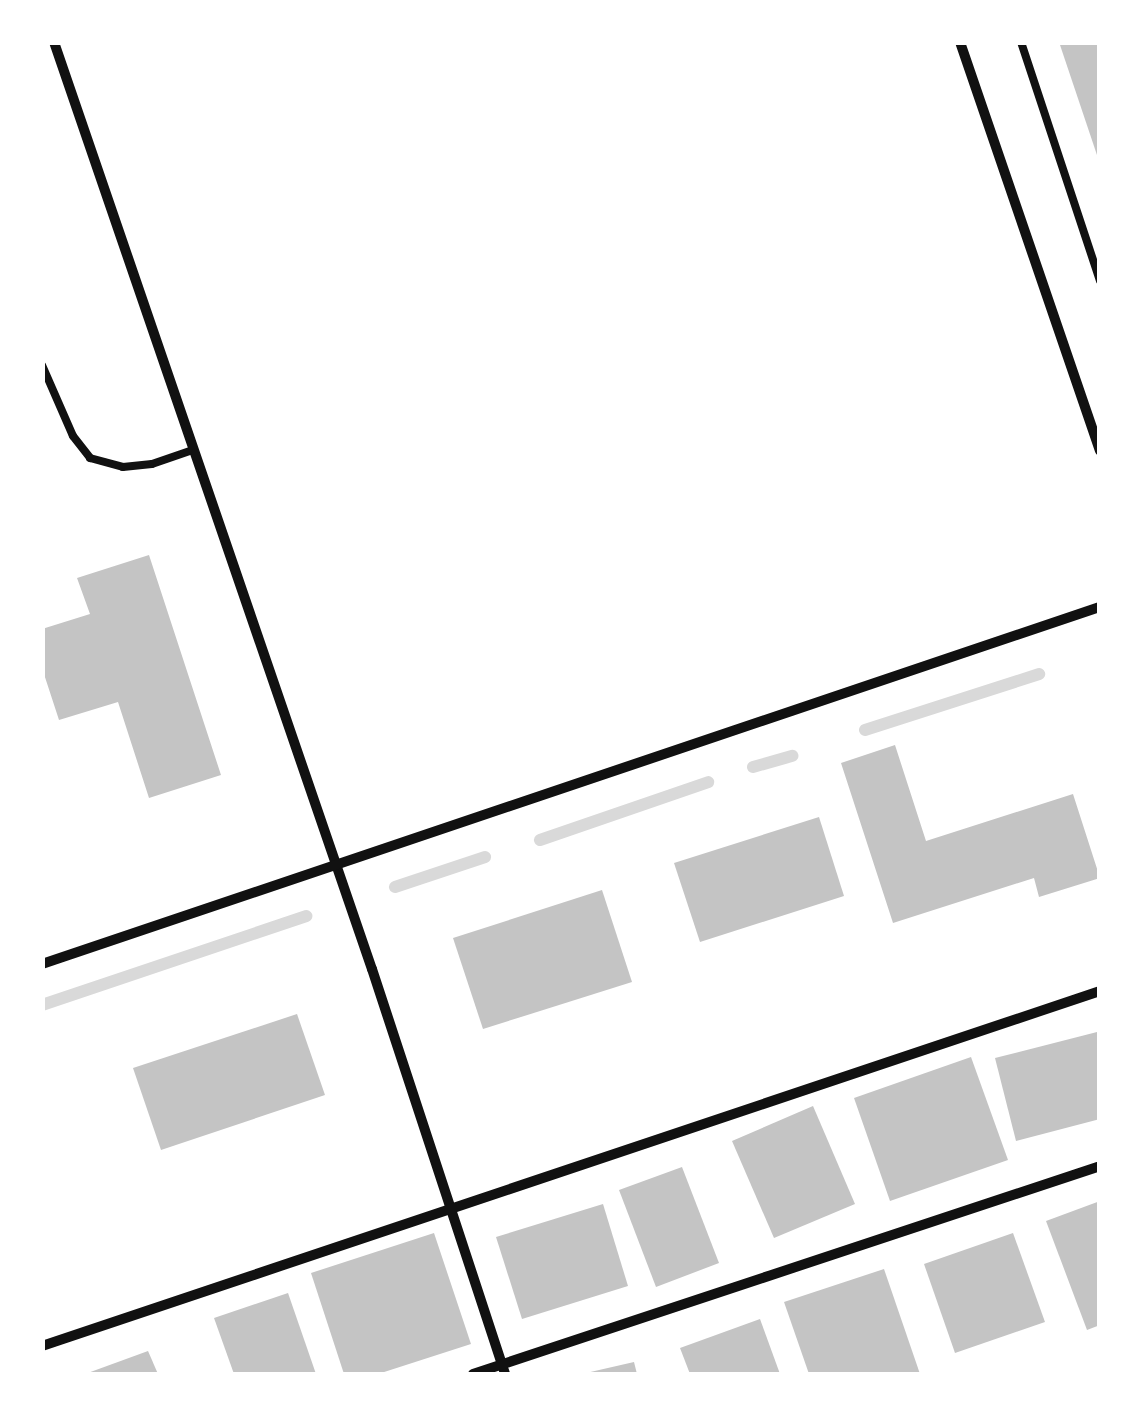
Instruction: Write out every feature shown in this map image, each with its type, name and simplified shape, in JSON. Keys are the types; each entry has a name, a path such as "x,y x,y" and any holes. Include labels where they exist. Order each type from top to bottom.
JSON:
{"street":[{"path":"54,42 504,1370"},
{"path":"960,42 1100,451"},
{"path":"42,964 1100,607"},
{"path":"42,1346 1100,991"},
{"path":"473,1374 504,1370 1100,1166"}],"lane":[{"path":"1021,42 1100,281"},
{"path":"42,365 73,436 90,458 123,467 152,464 193,450"}],"building":[{"path":"1059,42 1100,42 1100,161 1099,161"},
{"path":"149,555 221,775 149,798 118,702 59,720 42,668 42,629 90,614 77,578"},
{"path":"895,745 926,841 1073,794 1100,878 1039,897 1034,878 893,923 841,763"},
{"path":"819,817 844,896 700,942 674,863"},
{"path":"602,890 632,982 483,1029 453,938"},
{"path":"297,1014 325,1095 161,1150 133,1068"},
{"path":"1097,1032 1100,1119 1016,1141 995,1058"},
{"path":"971,1057 1008,1160 890,1201 854,1098"},
{"path":"813,1106 855,1204 774,1238 732,1141"},
{"path":"682,1167 719,1263 656,1287 619,1190"},
{"path":"1100,1201 1100,1325 1087,1330 1046,1221"},
{"path":"603,1204 628,1286 522,1319 496,1237"},
{"path":"434,1233 471,1344 378,1374 344,1374 311,1273"},
{"path":"1013,1233 1045,1322 955,1353 924,1264"},
{"path":"884,1269 920,1374 809,1374 784,1302"},
{"path":"288,1293 316,1374 234,1374 214,1318"},
{"path":"760,1319 780,1374 690,1374 680,1348"},
{"path":"148,1351 158,1374 85,1374"},
{"path":"634,1362 637,1374 586,1374 586,1373"}],"waterway":[{"path":"865,730 1039,674"},
{"path":"753,767 792,756"},
{"path":"540,840 708,782"},
{"path":"395,887 485,857"},
{"path":"42,1005 306,916"}]}
